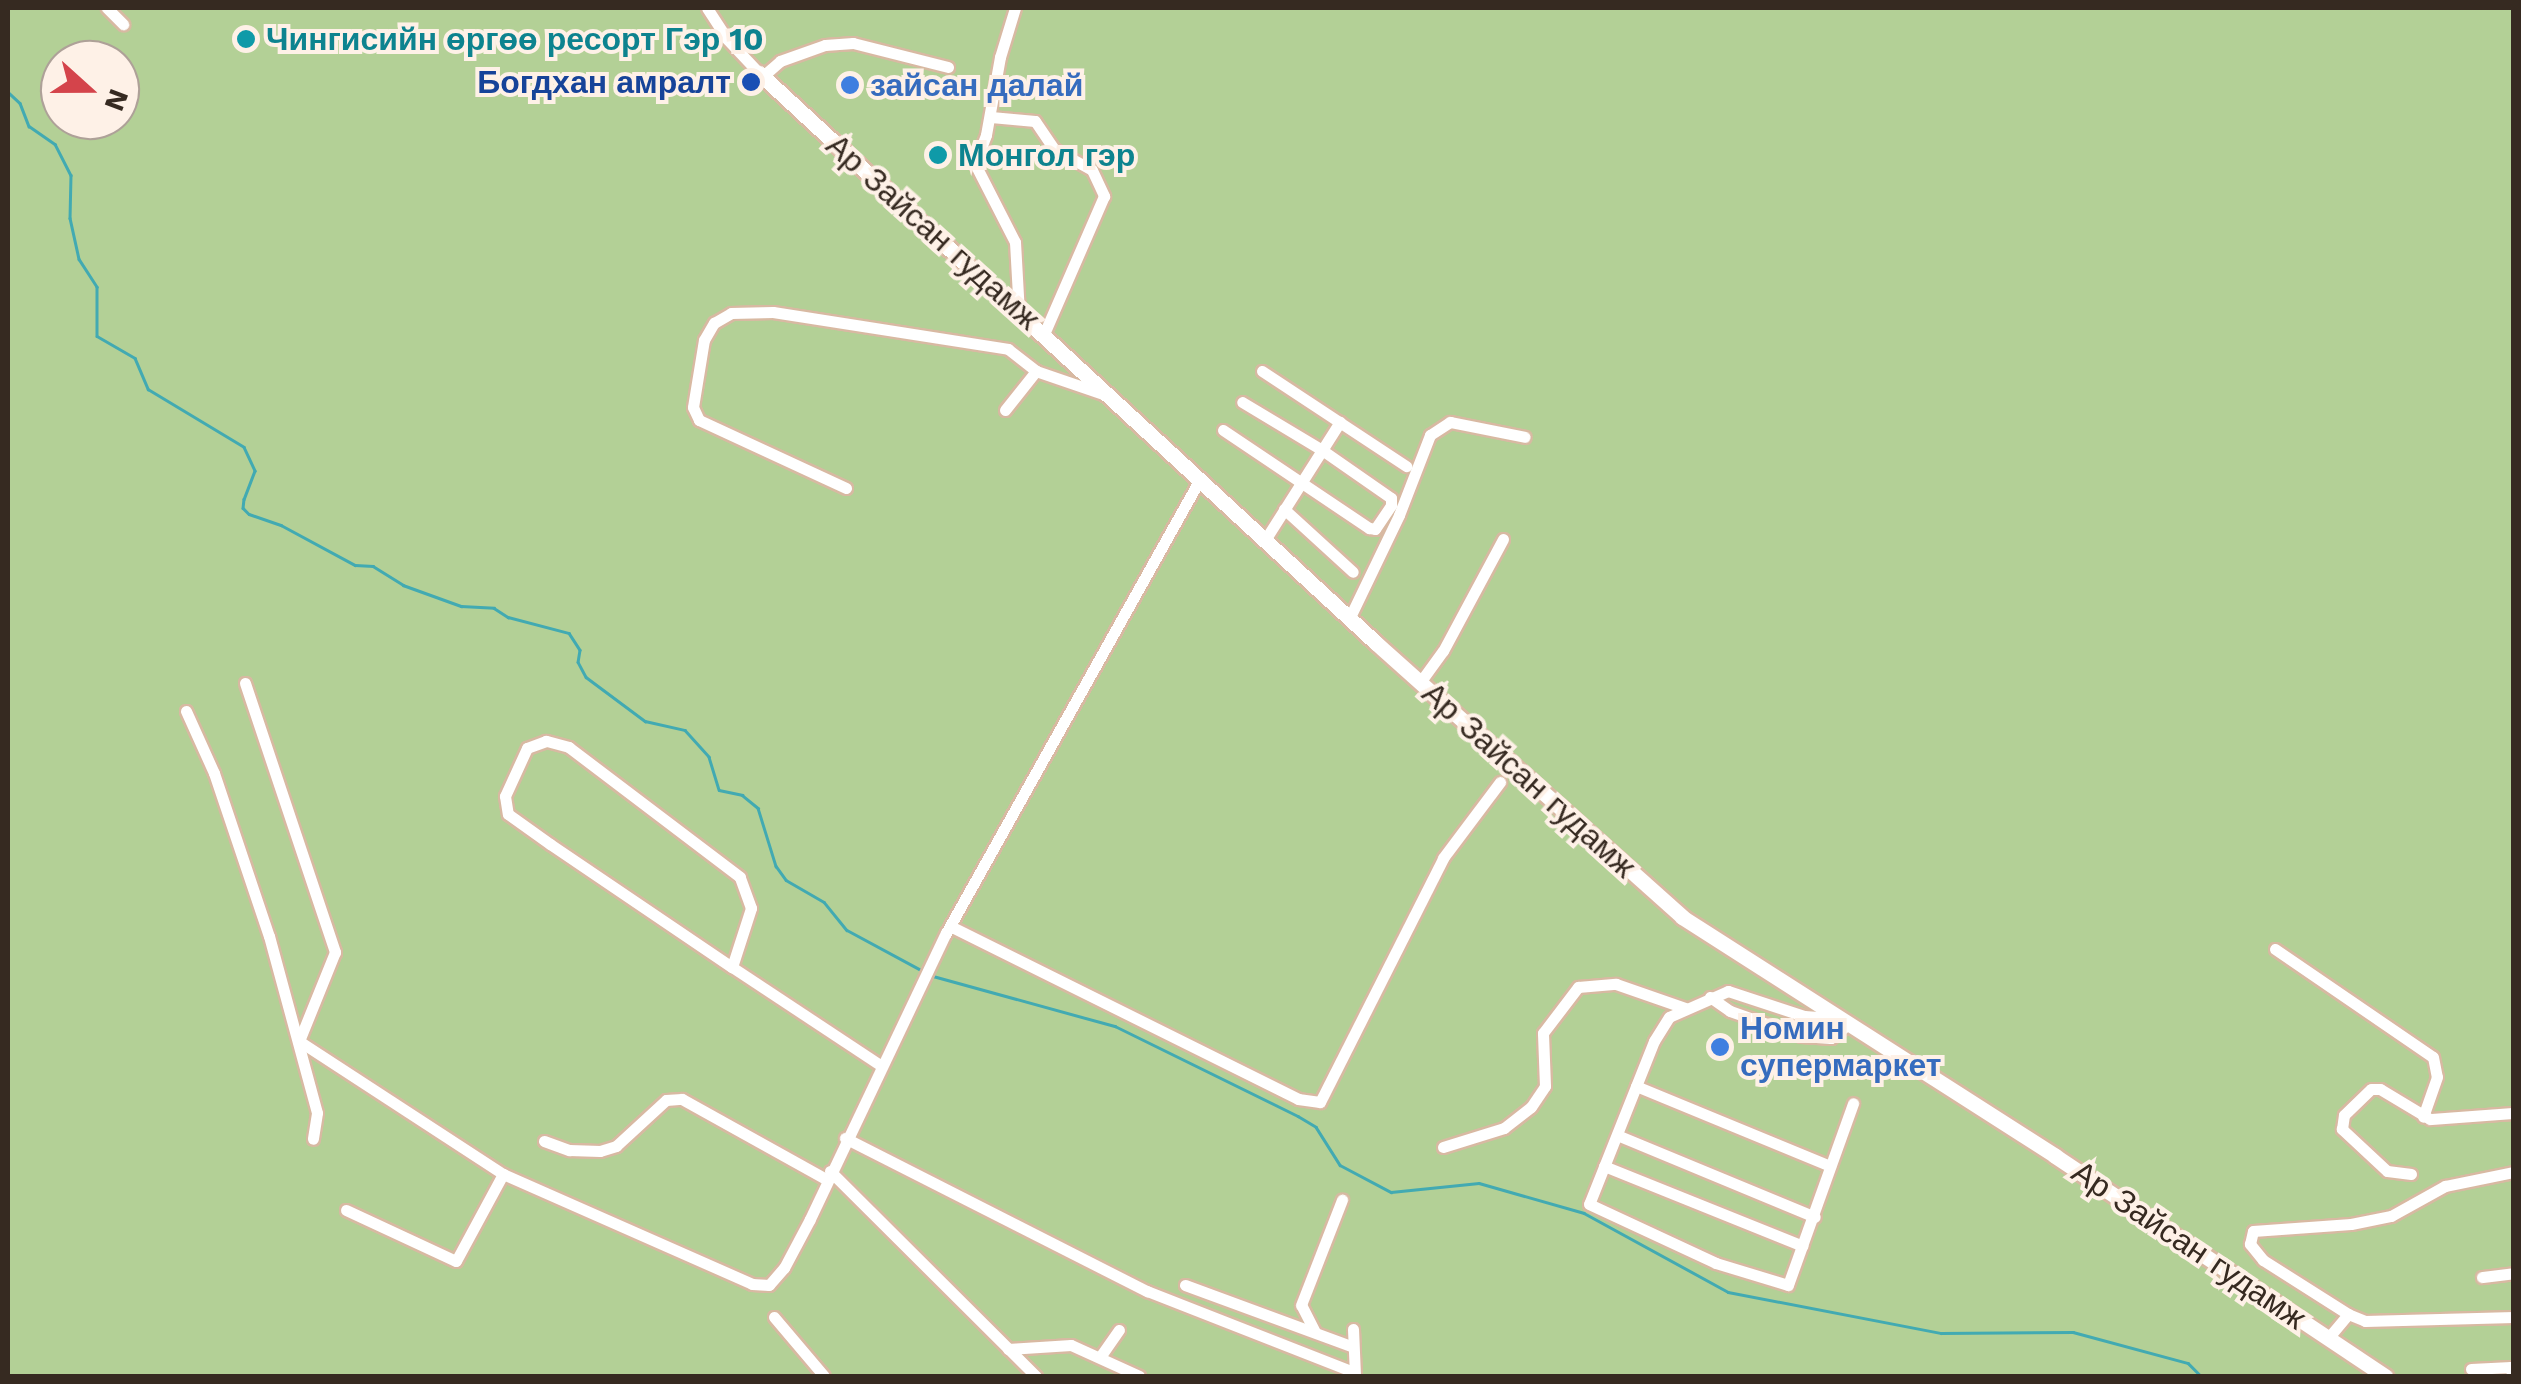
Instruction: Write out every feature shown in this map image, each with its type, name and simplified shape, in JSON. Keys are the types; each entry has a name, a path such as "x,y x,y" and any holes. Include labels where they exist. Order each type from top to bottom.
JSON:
{"street":[{"path":"107,8 124,24"},
{"path":"707,8 727,40 761,74 780,61 825,45 853,43 948,67"},
{"path":"1015,8 1000,57 991,117 974,164 1015,242 1019,312"},
{"name":"Ар Зайсан гудамж","path":"761,74 1350,618 1682,917 2385,1376"},
{"path":"991,117 1035,121 1054,149 1092,170 1104,196 1044,334"},
{"path":"846,488 699,420 693,407 704,340 714,323 730,313 773,312 1008,348 1036,371 1112,397"},
{"path":"1005,410 1036,371"},
{"path":"1262,372 1406,466"},
{"path":"1223,430 1372,530 1391,506 1391,498 1242,402"},
{"path":"1265,540 1340,422"},
{"path":"1350,618 1399,515 1430,435 1450,422 1525,437"},
{"path":"299,1041 502,1174 759,1286 776,1279 918,986 1200,479"},
{"path":"1284,509 1353,572"},
{"path":"1420,680 1443,651 1503,539"},
{"path":"246,683 334,952 299,1041"},
{"path":"186,711 241,848 299,1041 317,1114 313,1139"},
{"path":"732,967 750,908 740,877 570,747 546,741 526,748 506,792 506,813 732,967 880,1065"},
{"path":"950,926 1298,1100 1320,1102 1443,858 1500,782"},
{"path":"2275,950 2434,1057 2437,1077 2422,1117"},
{"path":"1444,1147 1504,1128 1530,1107 1545,1086 1543,1033 1578,986 1616,984 1685,1008"},
{"path":"1827,1011 1810,1017 1733,992 1685,1008 1662,1024 1589,1204 1716,1263 1782,1286 1791,1282 1853,1103"},
{"path":"1710,997 1730,1011 1801,1036 1828,1038 1848,1024"},
{"path":"1636,1086 1830,1166"},
{"path":"2411,1174 2386,1170 2343,1131 2342,1120 2374,1088 2422,1117 2439,1121 2514,1113"},
{"path":"544,1141 569,1150 600,1151 616,1146 666,1100 682,1099 828,1175 1036,1376"},
{"path":"1617,1135 1815,1217"},
{"path":"846,1138 1147,1291 1355,1374 1353,1330"},
{"path":"1604,1166 1803,1246"},
{"path":"2514,1172 2445,1186 2391,1216 2253,1231 2250,1244 2257,1256 2365,1321 2514,1317"},
{"path":"346,1210 456,1261 502,1174"},
{"path":"1315,1332 1301,1305 1342,1200"},
{"path":"2482,1276 2514,1273"},
{"path":"1185,1286 1352,1346"},
{"path":"2329,1338 2348,1314"},
{"path":"774,1317 824,1376"},
{"path":"1100,1357 1118,1330"},
{"path":"1008,1348 1071,1345 1139,1376"},
{"path":"2470,1369 2512,1370"}],"green space":[{"path":"8,8 2513,8 2513,1376 8,1376"}],"waterway":[{"path":"8,92 20,103 29,126 55,144 71,175 70,218 79,259 97,287 97,336 135,358 148,389 244,447 255,471 244,499 243,508 249,514 281,525 355,565 373,566 403,585 461,606 494,608 508,617 569,633 580,650 578,662 586,677 645,721 685,730 709,757 719,790 742,795 758,808 776,866 786,880 824,902 847,930 921,970"},
{"path":"933,976 1115,1026 1298,1116 1316,1127 1340,1165 1391,1192 1479,1183 1584,1213 1728,1292 1941,1333 2073,1332 2188,1363 2201,1376"}],"place":[{"name":"Чингисийн өргөө ресорт Гэр 10","path":"246,39"},
{"name":"Богдхан амралт","path":"751,82"},
{"name":"зайсан далай","path":"850,85"},
{"name":"Монгол гэр","path":"938,155"},
{"name":"Номин супермаркет","path":"1720,1047"}]}
